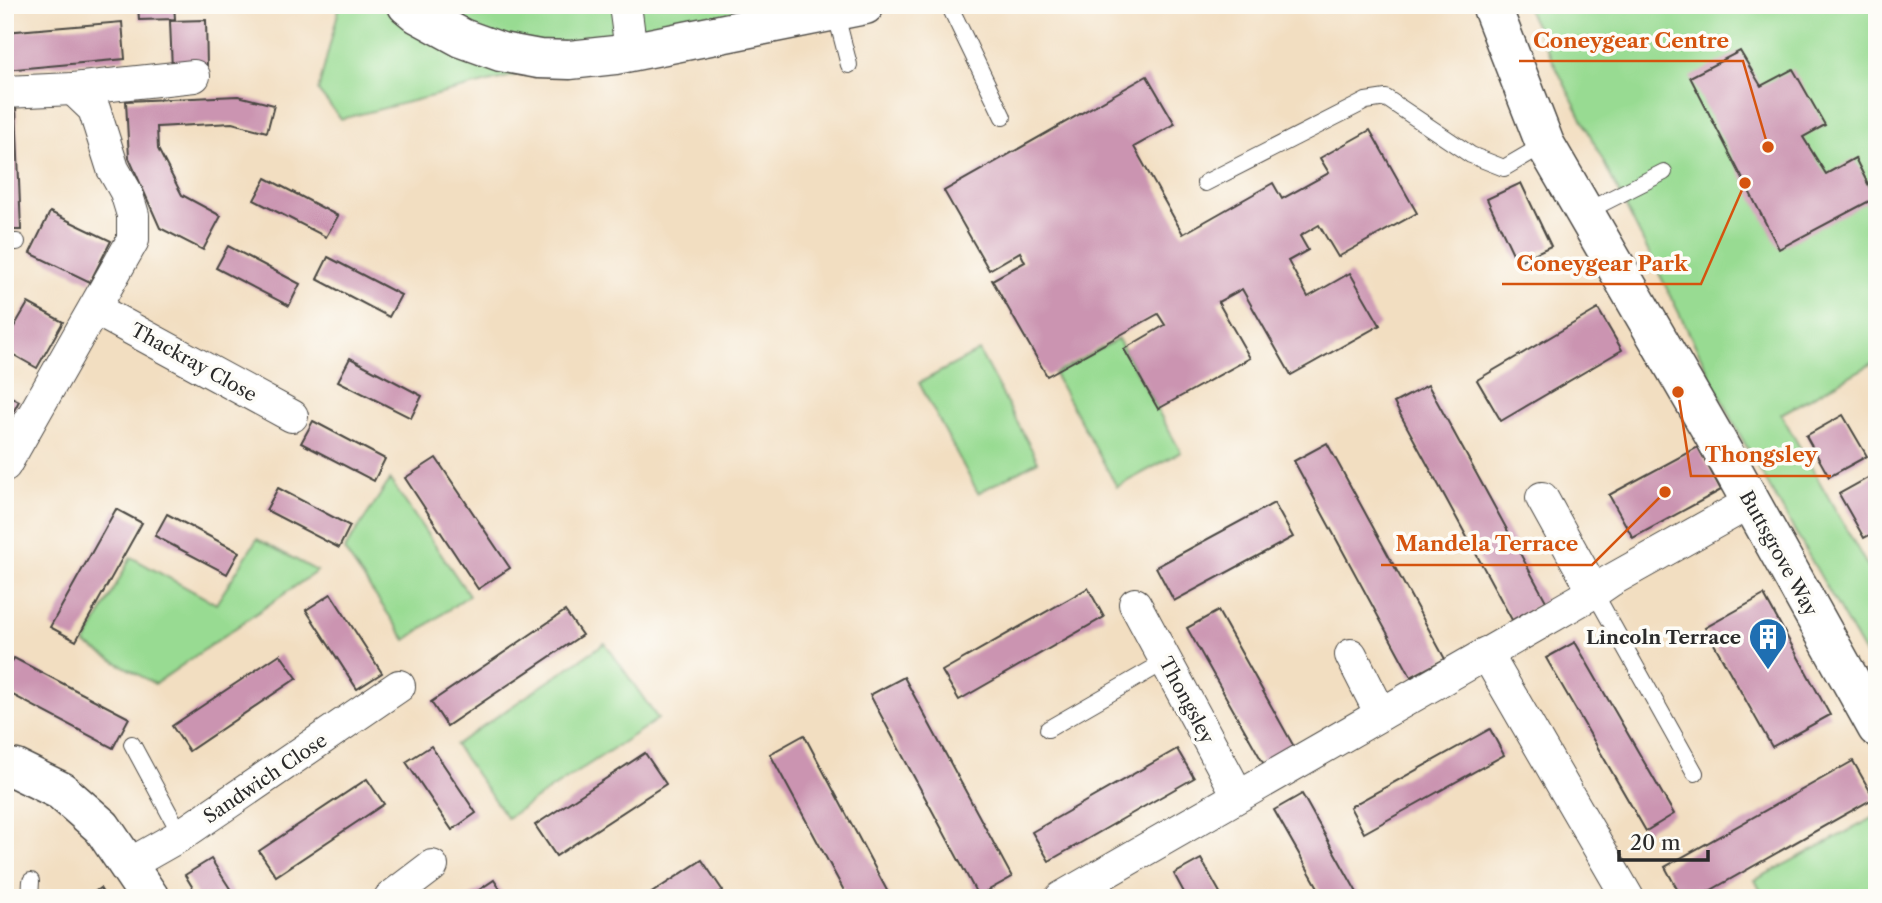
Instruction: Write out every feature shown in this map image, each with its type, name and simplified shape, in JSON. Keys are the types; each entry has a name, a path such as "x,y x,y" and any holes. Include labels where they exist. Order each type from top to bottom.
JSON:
{"street":[{"path":"407,5 462,38 501,52 539,59 570,60 615,55 850,8"},
{"path":"625,5 631,51"},
{"name":"Buttsgrove Way","path":"1490,5 1545,144 1751,502 1877,729"},
{"path":"5,92 73,89 194,76"},
{"path":"5,465 133,240 133,215 113,169 94,109 73,89"},
{"name":"Thackray Close","path":"103,296 292,416"},
{"path":"1542,498 1594,592"},
{"path":"1061,898 1107,886 1238,796 1751,502"},
{"name":"Thongsley","path":"1135,604 1238,796"},
{"path":"1486,653 1628,898"},
{"path":"1351,655 1381,713"},
{"name":"Sandwich Close","path":"128,865 181,835 399,686"},
{"path":"5,767 16,769 61,791 102,827 150,898"},
{"path":"390,898 432,866"}],"lane":[{"path":"948,5 1003,117"},
{"path":"849,65 850,8"},
{"path":"1205,183 1366,101 1386,98 1471,155 1504,168 1545,144"},
{"path":"1585,212 1664,172"},
{"path":"1594,592 1695,773"},
{"path":"1048,729 1166,661"},
{"path":"132,744 181,835"}],"green space":[{"path":"340,5 789,5 643,38 508,77 341,119 318,91"},
{"path":"1525,5 1877,5 1877,361 1781,414 1877,583 1877,675 1741,437"},
{"path":"1118,339 1181,452 1117,487 1054,374"},
{"path":"979,351 1038,461 978,493 919,383"},
{"path":"390,480 469,595 406,640 344,550"},
{"path":"257,539 317,571 155,684 85,644 131,557 216,604"},
{"path":"605,643 658,719 507,818 455,745"},
{"path":"1877,816 1877,898 1764,898 1755,880"}],"building":[{"path":"138,5 174,5 175,19 139,20"},
{"path":"206,20 207,67 172,69 170,21"},
{"path":"122,22 125,59 5,70 5,32"},
{"path":"1740,51 1761,86 1793,69 1825,125 1803,137 1826,174 1855,158 1875,198 1779,249 1690,77"},
{"path":"1147,76 1175,124 1134,147 1183,234 1273,183 1282,199 1329,173 1320,158 1370,130 1417,213 1338,257 1319,225 1300,236 1308,250 1288,261 1308,297 1350,273 1380,325 1291,375 1242,289 1218,302 1250,358 1158,409 1124,349 1165,325 1158,314 1047,376 992,280 1025,262 1020,252 989,270 944,191"},
{"path":"238,96 274,105 267,132 232,123 157,127 158,149 182,195 221,216 203,250 160,228 129,158 126,101"},
{"path":"5,107 16,107 21,230 5,230"},
{"path":"266,178 338,216 326,237 254,200"},
{"path":"1521,183 1551,246 1517,262 1487,199"},
{"path":"50,212 111,241 90,282 30,253"},
{"path":"228,246 300,284 289,306 216,268"},
{"path":"328,257 401,295 389,317 317,279"},
{"path":"28,303 63,322 37,368 5,350 5,342"},
{"path":"1598,309 1622,350 1501,421 1477,380"},
{"path":"350,358 422,396 411,418 338,381"},
{"path":"1428,385 1546,601 1512,620 1394,403"},
{"path":"5,394 19,401 5,428"},
{"path":"1843,415 1867,456 1829,477 1806,436"},
{"path":"313,421 385,459 374,481 301,443"},
{"path":"1327,443 1445,659 1411,677 1294,461"},
{"path":"1698,447 1721,490 1633,538 1609,495"},
{"path":"436,458 510,568 478,589 405,478"},
{"path":"1875,474 1877,531 1864,538 1839,494"},
{"path":"278,488 350,526 339,548 266,510"},
{"path":"1274,503 1293,537 1174,601 1156,567"},
{"path":"116,509 142,523 76,641 50,627"},
{"path":"167,514 239,552 227,574 155,536"},
{"path":"1088,588 1104,617 959,700 942,671"},
{"path":"331,594 382,673 357,689 306,610"},
{"name":"Lincoln Terrace","path":"1764,595 1830,715 1772,747 1705,628"},
{"path":"565,611 582,635 447,726 431,702"},
{"path":"1218,611 1297,752 1266,768 1187,628"},
{"path":"1575,642 1674,814 1646,831 1546,658"},
{"path":"280,654 297,678 189,751 172,726"},
{"path":"14,658 129,718 113,748 5,691 5,674"},
{"path":"904,677 1012,877 978,896 870,695"},
{"path":"1490,729 1504,755 1364,833 1350,807"},
{"path":"804,735 891,898 848,898 770,754"},
{"path":"431,746 476,813 452,830 406,762"},
{"path":"1177,749 1194,778 1049,861 1032,832"},
{"path":"645,753 666,784 556,856 535,825"},
{"path":"1853,761 1874,798 1697,898 1682,898 1665,867"},
{"path":"367,779 384,804 276,876 259,851"},
{"path":"1302,794 1360,898 1324,898 1274,810"},
{"path":"211,859 236,898 199,898 185,875"},
{"path":"1201,859 1223,898 1187,898 1174,874"},
{"path":"702,860 723,891 713,898 644,898"},
{"path":"494,880 506,898 467,898"},
{"path":"100,888 106,898 86,898"}],"place":[{"name":"Coneygear Centre","path":"1768,147"},
{"name":"Coneygear Park","path":"1745,183"},
{"name":"Thongsley","path":"1678,392"},
{"name":"Mandela Terrace","path":"1665,492"},
{"name":"Lincoln Terrace","path":"1768,671"}]}
